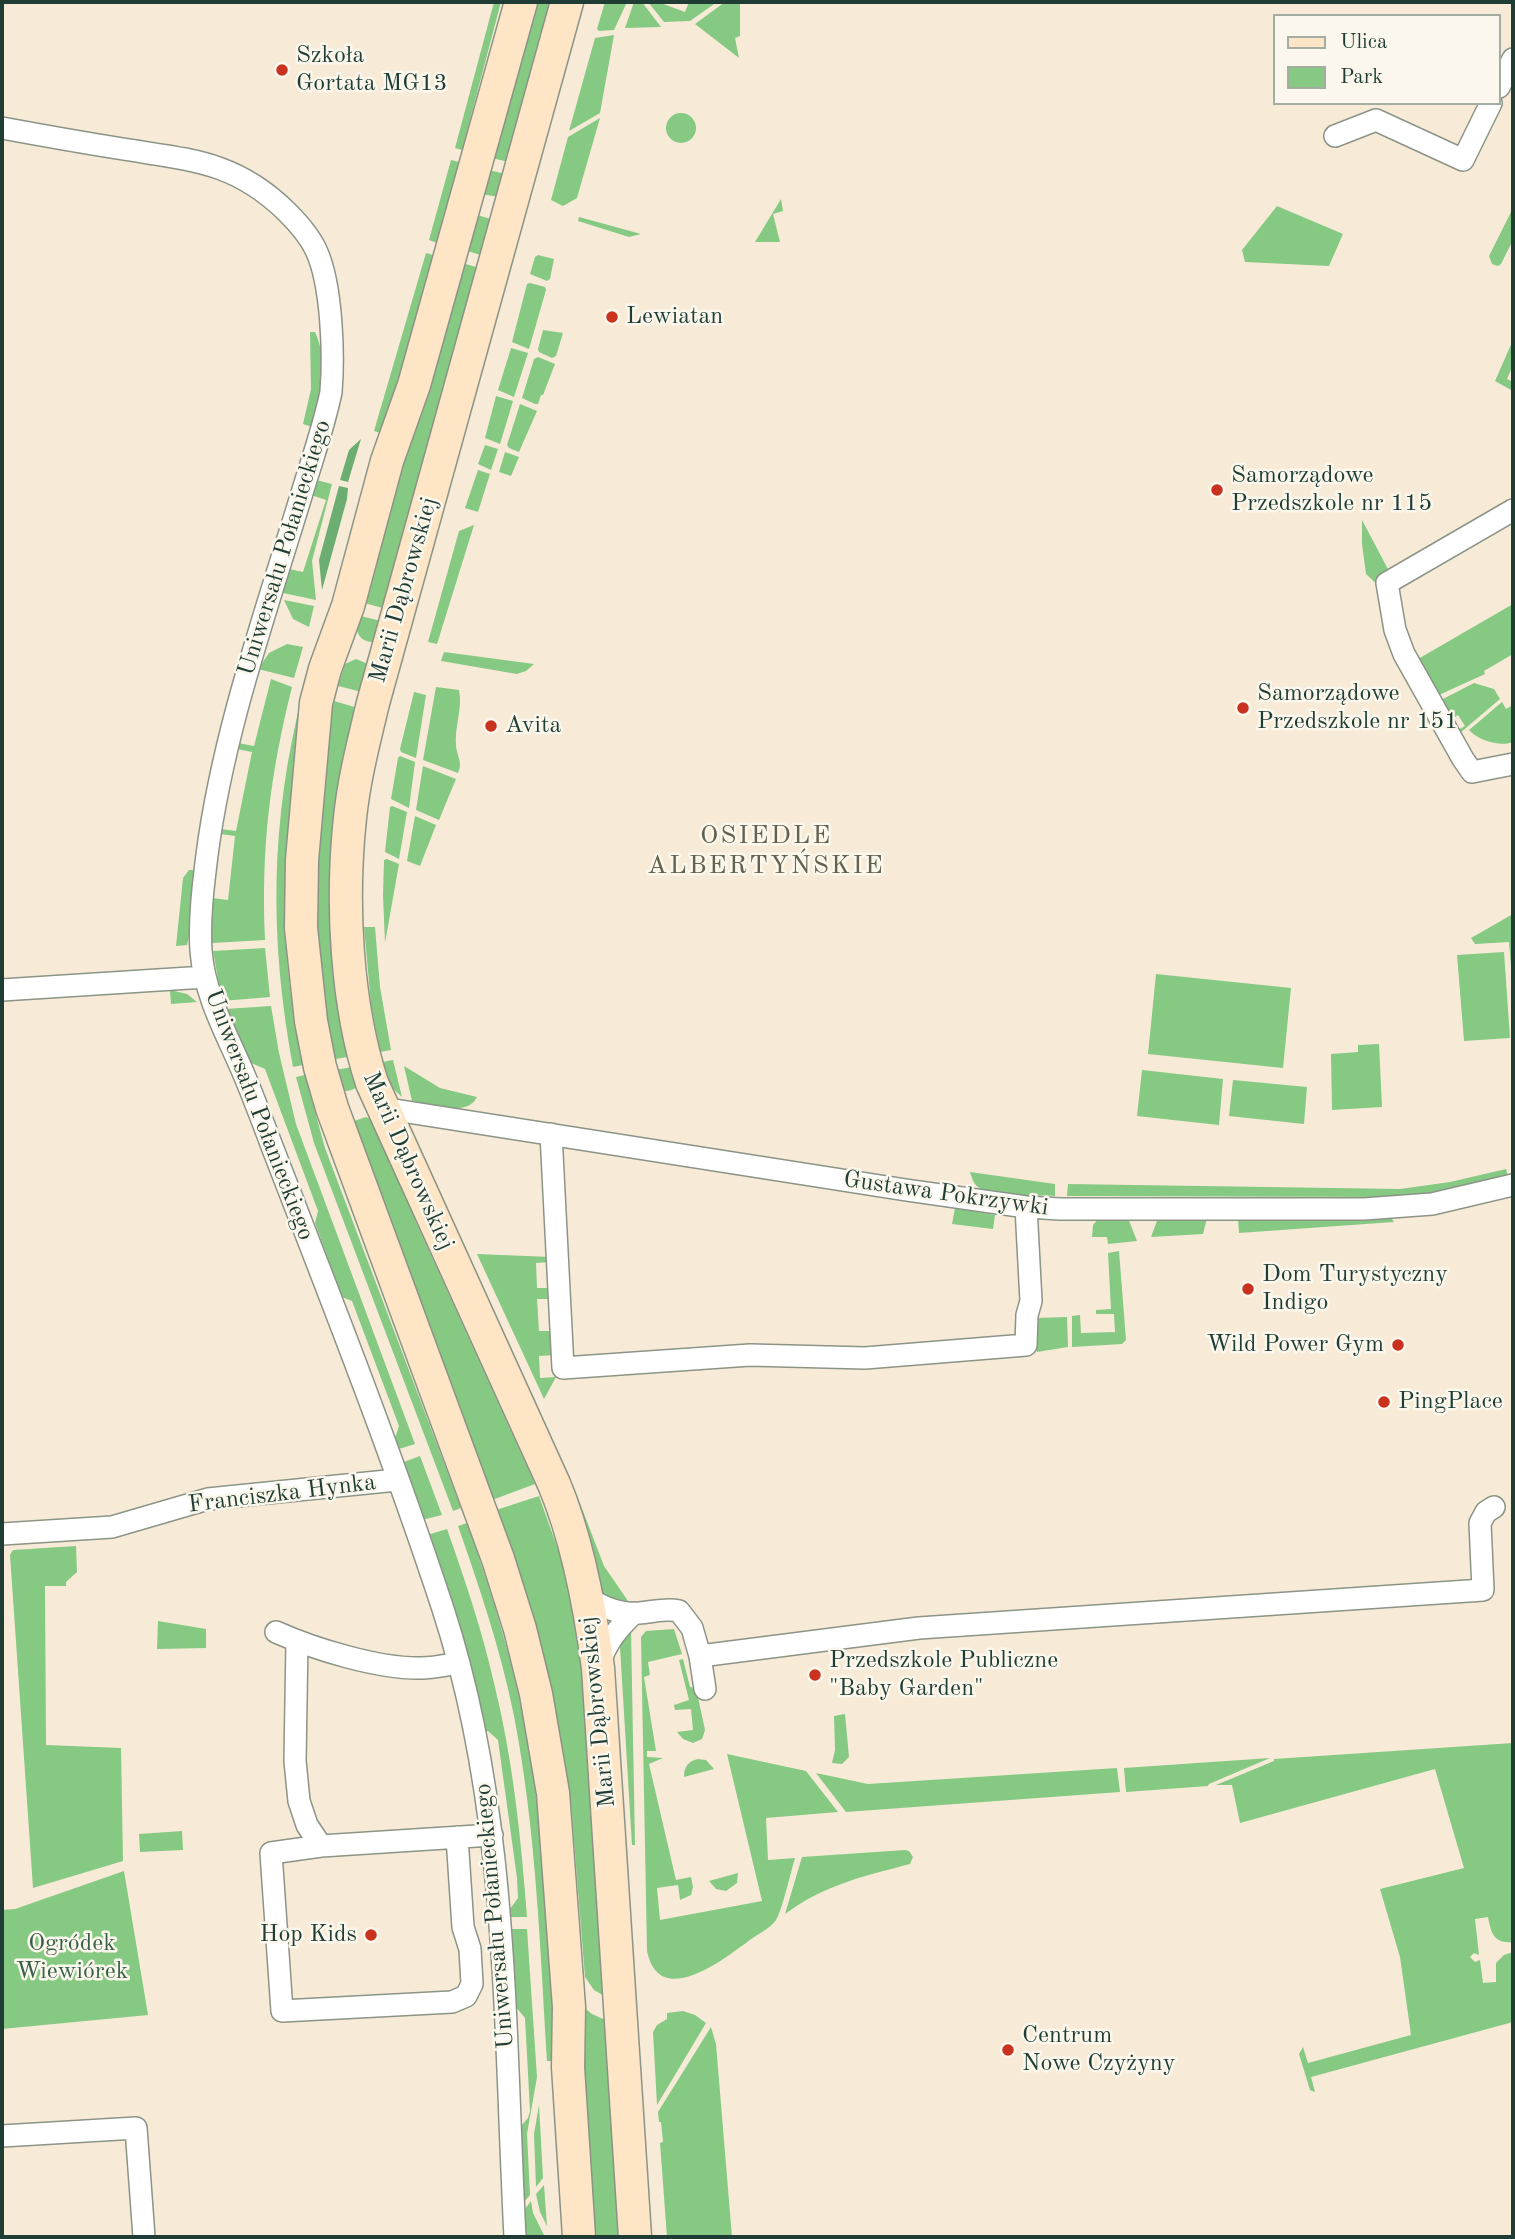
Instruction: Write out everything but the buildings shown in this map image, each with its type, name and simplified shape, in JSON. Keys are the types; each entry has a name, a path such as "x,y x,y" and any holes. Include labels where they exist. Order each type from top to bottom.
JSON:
{"street":[{"name":"Marii Dąbrowskiej","path":"521,2 414,385 387,461 348,606 316,703 303,848 301,903 303,955 311,1021 332,1108 481,1510 520,1629 541,1718 553,1793 564,1938 569,2007 568,2067 579,2237"},
{"name":"Marii Dąbrowskiej","path":"567,2 373,703 354,789 347,880 351,977 364,1059 382,1108 554,1484 564,1509 585,1596 598,1668 635,2237"},
{"path":"1501,83 1513,60"},
{"path":"1335,136 1377,120 1463,160 1490,105"},
{"name":"Uniwersału Połanieckiego","path":"2,128 176,157 229,171 266,194 292,218 310,240 324,272 332,352 331,392 254,650 217,793 203,884 201,948 213,1005 250,1090 397,1480 459,1663 482,1767 492,1835 516,2237"},
{"path":"465,202 509,213"},
{"path":"1513,510 1387,583 1395,630 1404,654 1472,772 1513,764"},
{"path":"334,644 386,657"},
{"path":"2,990 205,977"},
{"path":"332,1108 354,1105 382,1108"},
{"name":"Gustawa Pokrzywki","path":"382,1108 906,1190 1026,1206 1080,1209 1364,1209 1432,1203 1513,1185"},
{"path":"551,1134 563,1368 750,1356 866,1358 1026,1345 1027,1315 1031,1301 1026,1206"},
{"name":"Franciszka Hynka","path":"2,1534 112,1527 208,1499 397,1480"},
{"path":"700,1656 919,1628 1483,1590 1480,1523 1486,1512 1494,1507"},
{"path":"585,1596 607,1608 634,1614 667,1609 679,1611 692,1628 705,1689"},
{"path":"598,1668 607,1643 617,1629 634,1614"},
{"path":"276,1632 297,1641 385,1665 421,1668 459,1663"},
{"path":"297,1641 295,1761 299,1801 307,1825 321,1846"},
{"path":"457,1837 463,1927 470,1949 472,1987 466,1996 458,2001 282,2011 271,1853 321,1846 457,1837 492,1835"},
{"path":"564,1938 586,1997 600,2008 620,2011"},
{"path":"2,2136 136,2128 144,2237"}],"green space":[{"path":"494,2 501,2 462,150 455,148"},
{"path":"527,2 561,2 517,164 484,156"},
{"path":"605,2 627,2 614,30 599,31 597,29"},
{"path":"634,2 642,2 661,27 625,28"},
{"path":"648,2 658,2 685,12 689,2 717,2 690,21 664,22"},
{"path":"725,2 740,2 740,36 735,38 739,58 695,24"},
{"path":"614,35 600,113 569,131 595,38"},
{"path":"681,113 687,114 695,122 695,134 687,142 681,143 675,142 667,134 666,128 667,122 675,114"},
{"path":"600,118 577,198 563,206 551,200 568,137"},
{"path":"451,160 459,162 437,243 429,240"},
{"path":"481,168 513,176 499,197 481,194"},
{"path":"781,199 783,211 773,214 780,242 755,242"},
{"path":"1277,206 1343,234 1329,266 1245,262 1242,250"},
{"path":"1513,208 1513,240 1498,266 1492,264 1489,256"},
{"path":"477,215 491,219 490,258 458,248"},
{"path":"579,217 641,234 629,237 578,221"},
{"path":"426,253 433,255 384,434 374,431"},
{"path":"538,255 554,259 550,279 547,281 530,274"},
{"path":"455,261 487,270 393,611 361,602"},
{"path":"527,284 545,287 546,290 529,349 512,342"},
{"path":"543,330 563,333 556,356 552,358 538,349"},
{"path":"310,332 315,332 322,355 320,392 312,427 303,424 311,389"},
{"path":"1513,340 1513,365 1507,379 1513,382 1513,391 1495,381"},
{"path":"511,348 528,353 514,397 498,390"},
{"path":"538,357 555,364 543,395 538,404 535,404 522,398 534,359"},
{"path":"496,396 513,401 500,444 485,438"},
{"path":"520,404 537,411 519,452 507,445"},
{"path":"361,439 348,482 340,480 349,450"},
{"path":"485,445 498,449 491,470 478,464"},
{"path":"505,452 519,457 511,476 499,472"},
{"path":"478,470 490,474 478,512 465,508"},
{"path":"316,480 332,484 312,561 316,600 283,593 289,569 303,572 326,500 311,495"},
{"path":"339,486 348,488 347,499 322,590 319,560"},
{"path":"1362,520 1389,571 1379,576 1381,588 1366,574"},
{"path":"474,525 437,644 428,642 459,531"},
{"path":"284,600 314,606 309,627 293,619"},
{"path":"1513,604 1513,654 1484,671 1485,674 1439,695 1418,659"},
{"path":"357,615 389,623 376,642 361,638 356,626"},
{"path":"287,644 303,647 294,678 258,669 269,653"},
{"path":"444,652 534,664 517,674 441,661"},
{"path":"356,659 368,664 370,694 338,686 345,664"},
{"path":"271,679 292,687 278,751 269,812 264,874 265,940 212,943 212,898 228,900 235,836 220,834 221,829 236,831 252,752 237,749 238,743 254,746"},
{"path":"1474,683 1494,689 1500,699 1460,733 1458,730 1465,726 1458,715 1452,719 1441,700"},
{"path":"436,687 459,690 456,739 460,763 458,773 423,760"},
{"path":"303,692 286,875 287,963 303,1065 293,1067 280,972 277,879 284,787"},
{"path":"414,692 426,695 416,758 401,752 400,749"},
{"path":"334,701 365,710 358,1055 325,1061 309,948 326,733"},
{"path":"1502,702 1506,709 1513,705 1513,742 1490,742 1469,730"},
{"path":"400,756 415,762 409,808 391,799"},
{"path":"423,766 456,779 439,820 416,810"},
{"path":"392,806 407,812 399,859 385,852"},
{"path":"415,816 436,825 420,866 407,861"},
{"path":"384,860 399,864 385,943 383,895"},
{"path":"189,870 194,870 189,937 187,945 176,946 183,878"},
{"path":"1513,914 1512,980 1509,942 1475,944 1471,938"},
{"path":"364,927 375,927 380,987 391,1050 380,1052 371,1004"},
{"path":"265,948 270,997 222,1001 213,951"},
{"path":"1504,952 1510,1038 1464,1041 1457,955"},
{"path":"1156,974 1291,988 1283,1068 1148,1054"},
{"path":"170,990 187,994 197,1002 171,1004"},
{"path":"271,1006 296,1124 415,1444 399,1449 395,1438 399,1426 352,1301 342,1297 315,1223 318,1211 265,1069 249,1062 225,1009"},
{"path":"1379,1044 1382,1107 1332,1110 1331,1054 1358,1052 1358,1045"},
{"path":"393,1060 402,1097 389,1085 382,1062"},
{"path":"360,1066 359,1085 349,1091 337,1089 327,1071"},
{"path":"404,1066 440,1088 477,1097 465,1107 457,1108 412,1101"},
{"path":"1142,1070 1223,1079 1219,1125 1137,1116"},
{"path":"305,1075 325,1148 461,1508 453,1511 314,1143 296,1077"},
{"path":"1233,1080 1307,1087 1304,1124 1229,1116"},
{"path":"366,1117 373,1120 378,1127 416,1222 535,1484 484,1503 351,1122"},
{"path":"1506,1169 1508,1176 1437,1192 1389,1197 1067,1196 1068,1184 1400,1189 1450,1182"},
{"path":"970,1172 1055,1184 1055,1196 985,1191 975,1184"},
{"path":"955,1208 995,1215 993,1229 952,1224"},
{"path":"1099,1218 1128,1218 1137,1241 1108,1244 1107,1237 1092,1237 1093,1225"},
{"path":"1158,1218 1207,1218 1203,1234 1151,1237"},
{"path":"1238,1219 1392,1219 1394,1222 1239,1233"},
{"path":"1119,1251 1126,1340 1122,1344 1072,1347 1072,1316 1080,1315 1081,1333 1115,1332 1114,1314 1096,1314 1096,1310 1111,1309 1108,1253"},
{"path":"477,1254 551,1257 551,1262 536,1263 537,1288 547,1288 548,1299 537,1299 539,1331 554,1331 555,1355 539,1356 540,1378 556,1377 544,1399"},
{"path":"1067,1317 1068,1347 1037,1352 1035,1318"},
{"path":"420,1456 442,1515 422,1520 401,1463"},
{"path":"573,1485 604,1566 628,1601 609,1598 600,1591 564,1488"},
{"path":"539,1496 566,1572 580,1633 606,1997 594,1990 585,1977 571,1803 487,1513"},
{"path":"467,1523 503,1634 529,1748 543,1865 556,2061 547,2061 536,1888 527,1801 514,1716 496,1644 458,1526"},
{"path":"447,1529 479,1624 501,1712 515,1799 527,1917 511,1917 510,1909 518,1898 517,1878 498,1740 488,1731 484,1732 460,1630 427,1535"},
{"path":"76,1546 77,1572 66,1582 66,1586 45,1586 46,1745 121,1748 123,1861 33,1888 10,1555 13,1550"},
{"path":"158,1621 206,1629 206,1648 157,1649"},
{"path":"674,1629 682,1654 648,1662 650,1675 644,1677 656,1751 647,1751 647,1757 663,1758 649,1764 676,1880 691,1877 693,1887 691,1895 680,1900 678,1885 657,1888 660,1920 762,1901 727,1754 806,1771 838,1812 766,1818 768,1860 795,1858 776,1920 707,1969 677,1979 664,1977 654,1968 647,1951 641,1637 646,1631"},
{"path":"631,1630 635,1845 632,1845 620,1647 620,1642"},
{"path":"683,1659 690,1687 696,1688 705,1730 702,1739 693,1743 683,1739 677,1732 693,1730 691,1709 675,1710 674,1705 689,1700 679,1660"},
{"path":"845,1714 849,1757 842,1764 832,1763 835,1750 834,1716"},
{"path":"1513,1743 1513,1942 1502,1941 1494,1936 1488,1917 1475,1919 1479,1955 1474,1953 1470,1957 1475,1962 1480,1960 1483,1983 1496,1982 1496,1963 1504,1955 1513,1952 1513,2022 1311,2077 1315,2092 1310,2090 1299,2054 1303,2047 1308,2063 1411,2035 1400,1957 1380,1889 1464,1868 1435,1769 1240,1823 1232,1785 1216,1785 1274,1759"},
{"path":"1270,1758 1208,1786 1126,1792 1124,1768"},
{"path":"698,1759 706,1760 714,1769 684,1777 687,1765"},
{"path":"1117,1768 1120,1792 846,1812 816,1773 868,1784"},
{"path":"182,1831 183,1850 140,1852 139,1834"},
{"path":"905,1850 913,1857 910,1864 830,1888 785,1914 802,1857"},
{"name":"Ogródek Wiewiórek","path":"124,1871 148,2015 2,2029 2,1910 15,1909"},
{"path":"738,1873 737,1883 726,1891 716,1889 709,1881"},
{"path":"512,1929 527,1929 537,2077 527,2134 530,2195 524,2202 520,2127 530,2111 525,2018 516,2007"},
{"path":"576,2001 592,2014 608,2021 624,2237 591,2237"},
{"path":"683,2011 706,2023 657,2105 653,2032 657,2025 667,2019 667,2013"},
{"path":"711,2027 716,2044 732,2237 667,2237 660,2143 663,2142 658,2112"},
{"path":"539,2105 543,2178 536,2187 534,2134"},
{"path":"544,2185 547,2226 536,2194"},
{"path":"531,2201 533,2213 545,2237 526,2237 524,2210"}],"place":[{"name":"Szkoła Gortata MG13","path":"282,70"},
{"name":"Lewiatan","path":"612,317"},
{"name":"Samorządowe Przedszkole nr 115","path":"1217,490"},
{"name":"Samorządowe Przedszkole nr 151","path":"1243,708"},
{"name":"Avita","path":"491,726"},
{"name":"Dom Turystyczny Indigo","path":"1248,1289"},
{"name":"Wild Power Gym","path":"1398,1345"},
{"name":"PingPlace","path":"1384,1402"},
{"name":"Przedszkole Publiczne \"Baby Garden\"","path":"815,1675"},
{"name":"Hop Kids","path":"371,1935"},
{"name":"Centrum Nowe Czyżyny","path":"1008,2050"}],"district":[{"name":"OSIEDLE ALBERTYŃSKIE","path":"766,851"}]}
